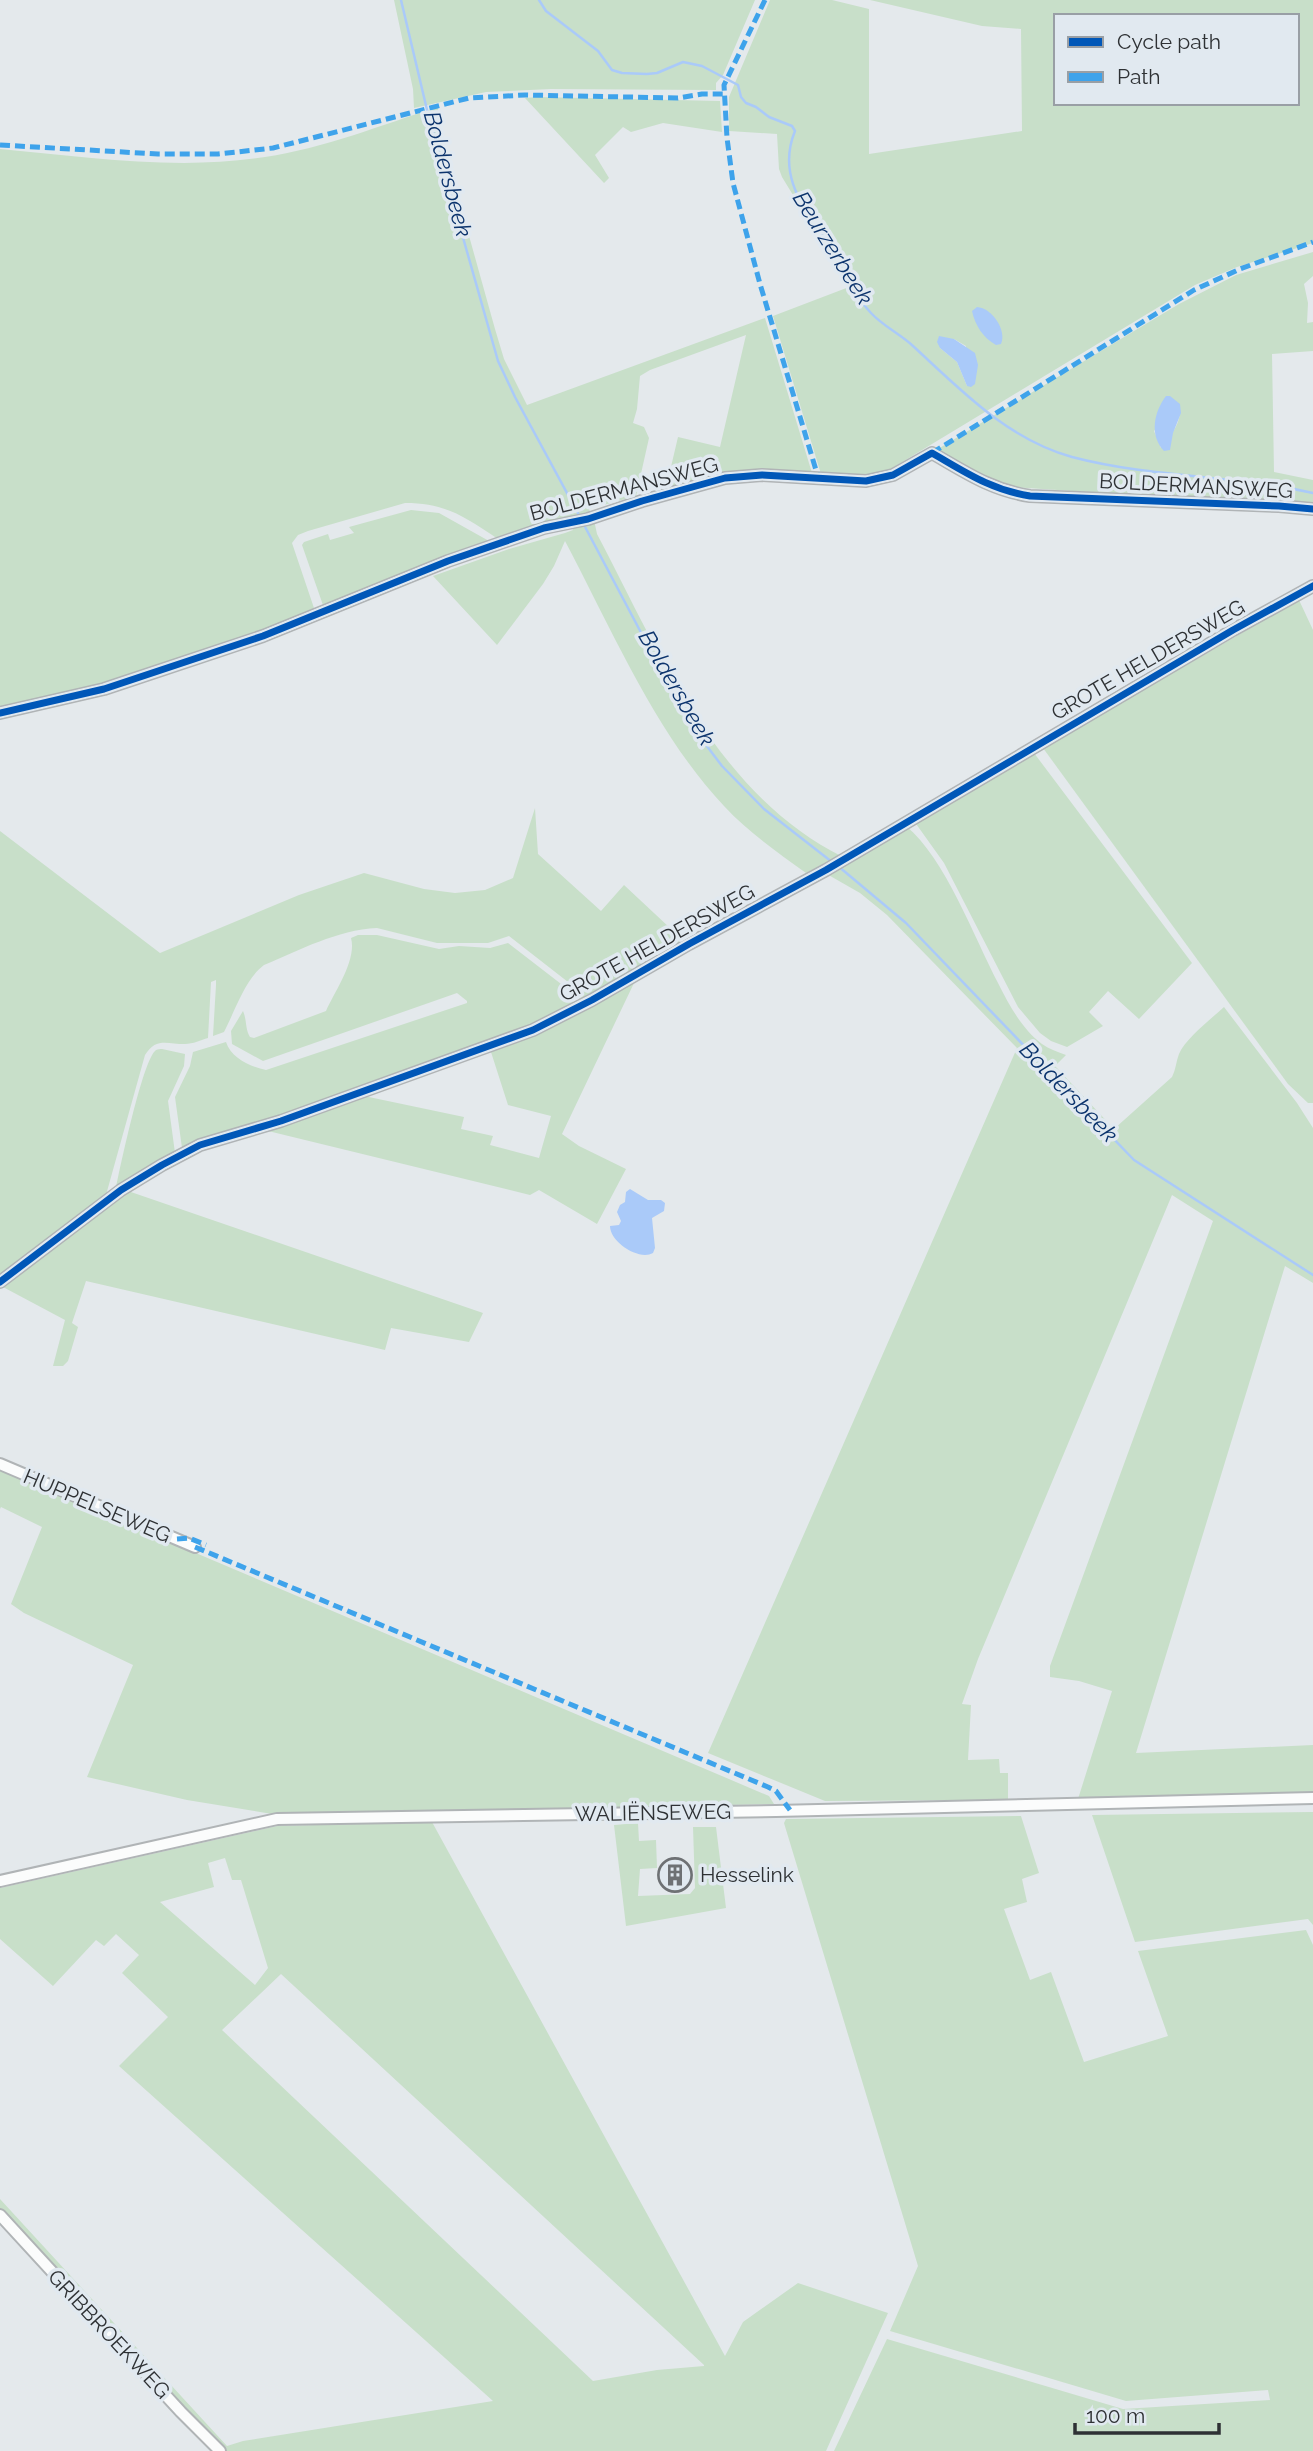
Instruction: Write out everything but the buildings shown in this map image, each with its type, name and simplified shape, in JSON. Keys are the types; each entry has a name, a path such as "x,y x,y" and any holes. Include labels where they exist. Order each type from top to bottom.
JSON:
{"street":[{"name":"BOLDERMANSWEG","path":"0,713 130,681 319,615 449,561 544,528 574,523 725,478 762,475 866,481 893,475 933,453 983,482 1006,492 1030,496 1313,509"},
{"name":"GROTE HELDERSWEG","path":"0,1282 121,1190 200,1145 281,1121 533,1030 828,869 1233,630 1313,586"},
{"name":"HUPPELSEWEG","path":"0,1464 195,1547"},
{"name":"WALIËNSEWEG","path":"0,1881 277,1819 776,1811 1313,1798"},
{"name":"GRIBBROEKWEG","path":"0,2215 220,2451"}],"green space":[{"path":"394,0 755,0 723,75 716,83 716,90 551,89 486,92 414,108 413,89"},
{"path":"770,0 832,0 869,9 869,154 1022,131 1021,29 982,26 870,0 1313,0 1313,243 1237,267 1195,285 884,473 861,477 821,474 773,316 849,287 782,177 777,134 729,131 729,97","holes":["954,339 966,346 967,386 957,362 940,348"]},
{"path":"525,98 720,101 722,132 663,123 631,132 623,127 595,155 609,178 604,183"},
{"path":"438,107 437,121 495,329 504,359 527,405 765,318 812,473 738,471 666,488 678,437 720,447 746,335 640,376 633,423 644,427 649,438 636,496 589,509 591,514 498,539 444,509 405,503 308,531 298,535 292,543 315,611 238,641 159,667 0,710 0,149 166,163 232,161 309,148"},
{"path":"1313,252 1313,276 1304,284 1308,303 1307,323 1313,322 1313,351 1272,354 1274,472 1313,480 1313,507 1014,487 995,482 933,452 1179,304 1236,275","holes":["1177,402 1179,420 1161,448 1154,431"]},
{"path":"411,510 439,513 489,541 324,608 302,545 304,542 328,534 330,540 354,533 349,527"},
{"path":"594,520 597,534 669,671 726,758 760,797 799,830 843,857 824,868 821,865 806,873 753,833 724,806 700,778 656,713 565,541 543,584 497,645 433,576 509,549 565,533 573,530 571,526"},
{"path":"1299,600 1313,630 1313,1103 1308,1103 1288,1084 1043,748"},
{"path":"1034,753 1192,963 1139,1019 1108,991 1089,1012 1103,1026 1067,1047 1040,1033 1018,1007 944,863 914,821"},
{"path":"535,808 538,854 601,911 624,885 685,942 582,1002 568,982 509,936 488,943 437,943 377,928 362,930 319,942 264,965 251,978 224,1032 213,1036 216,980 211,982 208,1038 188,1044 158,1044 145,1055 106,1195 0,1278 0,831 160,953 299,895 364,873 424,889 455,893 485,890 513,878"},
{"path":"906,826 920,840 946,878 1017,1016 1042,1044 1066,1055 1055,1066 1114,1129 1172,1077 1182,1048 1224,1007 1313,1128 1313,1283 1285,1266 1136,1753 1313,1745 1313,1795 1078,1799 1112,1691 1079,1681 1050,1677 1050,1666 1213,1221 1172,1195 978,1659 962,1704 971,1705 968,1760 999,1759 1000,1773 1008,1773 1008,1800 825,1801 708,1753 1017,1048 887,915 860,893 825,873"},
{"path":"358,935 377,935 439,949 459,946 490,948 508,943 565,987 576,1005 542,1022 311,1106 182,1148 175,1097 190,1066 193,1052 226,1042 232,1053 242,1061 266,1070 467,1003 457,993 263,1061 232,1044 231,1031 243,1011 248,1034 254,1038 326,1011 348,965 351,938"},
{"path":"634,983 562,1134 579,1146 626,1169 597,1224 539,1190 530,1195 264,1130 364,1096 464,1117 461,1129 493,1136 490,1145 539,1158 551,1116 508,1105 491,1052 575,1016"},
{"path":"156,1050 185,1054 184,1066 168,1101 175,1153 116,1188 145,1073"},
{"path":"128,1191 483,1313 469,1342 391,1328 385,1350 86,1281 72,1323 78,1327 68,1361 63,1366 53,1366 65,1320 3,1287"},
{"path":"0,1470 769,1796 774,1804 272,1814 187,1800 87,1777 133,1665 24,1613 11,1604 42,1527 1,1507 0,1509"},
{"path":"1313,1812 1313,1925 1308,1919 1135,1942 1092,1815"},
{"path":"1021,1816 1039,1873 1022,1879 1027,1902 1004,1909 1030,1980 1051,1972 1084,2062 1168,2036 1138,1951 1306,1930 1313,1945 1313,2451 834,2451 887,2339 1123,2409 1270,2400 1268,2390 1126,2401 890,2331 918,2266 784,1823 786,1819"},
{"path":"432,1822 725,2356 743,2322 798,2283 888,2313 826,2451 223,2451 0,2210 0,2199 227,2446 243,2441 493,2401 119,2066 168,2017 122,1973 139,1955 116,1934 104,1946 96,1940 53,1986 0,1939 0,1888 277,1826","holes":["225,1858 232,1880 241,1880 268,1968 255,1985 160,1902 214,1887 208,1863","281,1974 704,2365 704,2366 657,2370 593,2381 222,2030"]},
{"path":"638,1823 639,1841 656,1840 657,1868 640,1869 638,1896 690,1894 695,1888 693,1827 716,1827 726,1908 626,1926 614,1825"}],"water":[{"path":"977,307 988,311 997,321 1002,332 1001,344 991,342 980,331 972,311"},
{"path":"939,336 954,339 975,353 978,365 975,384 971,387 967,386 957,362 940,348 937,342"},
{"path":"1166,396 1180,404 1181,413 1170,450 1164,451 1156,438 1155,424"},
{"path":"630,1189 648,1200 661,1200 665,1203 664,1211 652,1218 655,1248 653,1253 647,1255 626,1248 611,1232 610,1226 619,1225 621,1221 617,1212"}],"waterway":[{"name":"Boldersbeek","path":"401,0 428,114 498,361 580,517"},
{"name":"Beurzerbeek","path":"539,0 546,11 598,51 612,70 647,74 657,73 683,62 702,66 738,85 741,97 746,103 769,117 792,126 795,131 789,162 795,190 858,297 876,318 1006,426 1048,449 1072,457 1141,470 1263,484 1313,493"},
{"name":"Boldersbeek","path":"583,523 673,693 700,737 722,766 764,809 832,862"},
{"name":"Boldersbeek","path":"838,866 906,923 1134,1160 1313,1275"}],"marked path":[{"path":"765,0 724,85 727,138 733,183 760,284 819,480"},
{"path":"0,145 158,154 218,154 273,148 469,98 525,95 678,98 725,94"},
{"path":"932,453 1194,290 1240,269 1313,242"},
{"path":"177,1539 189,1538 206,1545"},
{"path":"195,1547 768,1787 776,1791 790,1810"}],"cycle path":[{"path":"0,713 104,689 263,636 448,561 544,528 588,519 725,478 762,475 866,481 893,475 932,453 991,485 1030,496 1313,509"},
{"path":"0,1282 121,1190 200,1145 281,1121 533,1030 592,1000 826,870 1233,630 1313,586"}],"place":[{"name":"Hesselink","path":"675,1875"}]}
